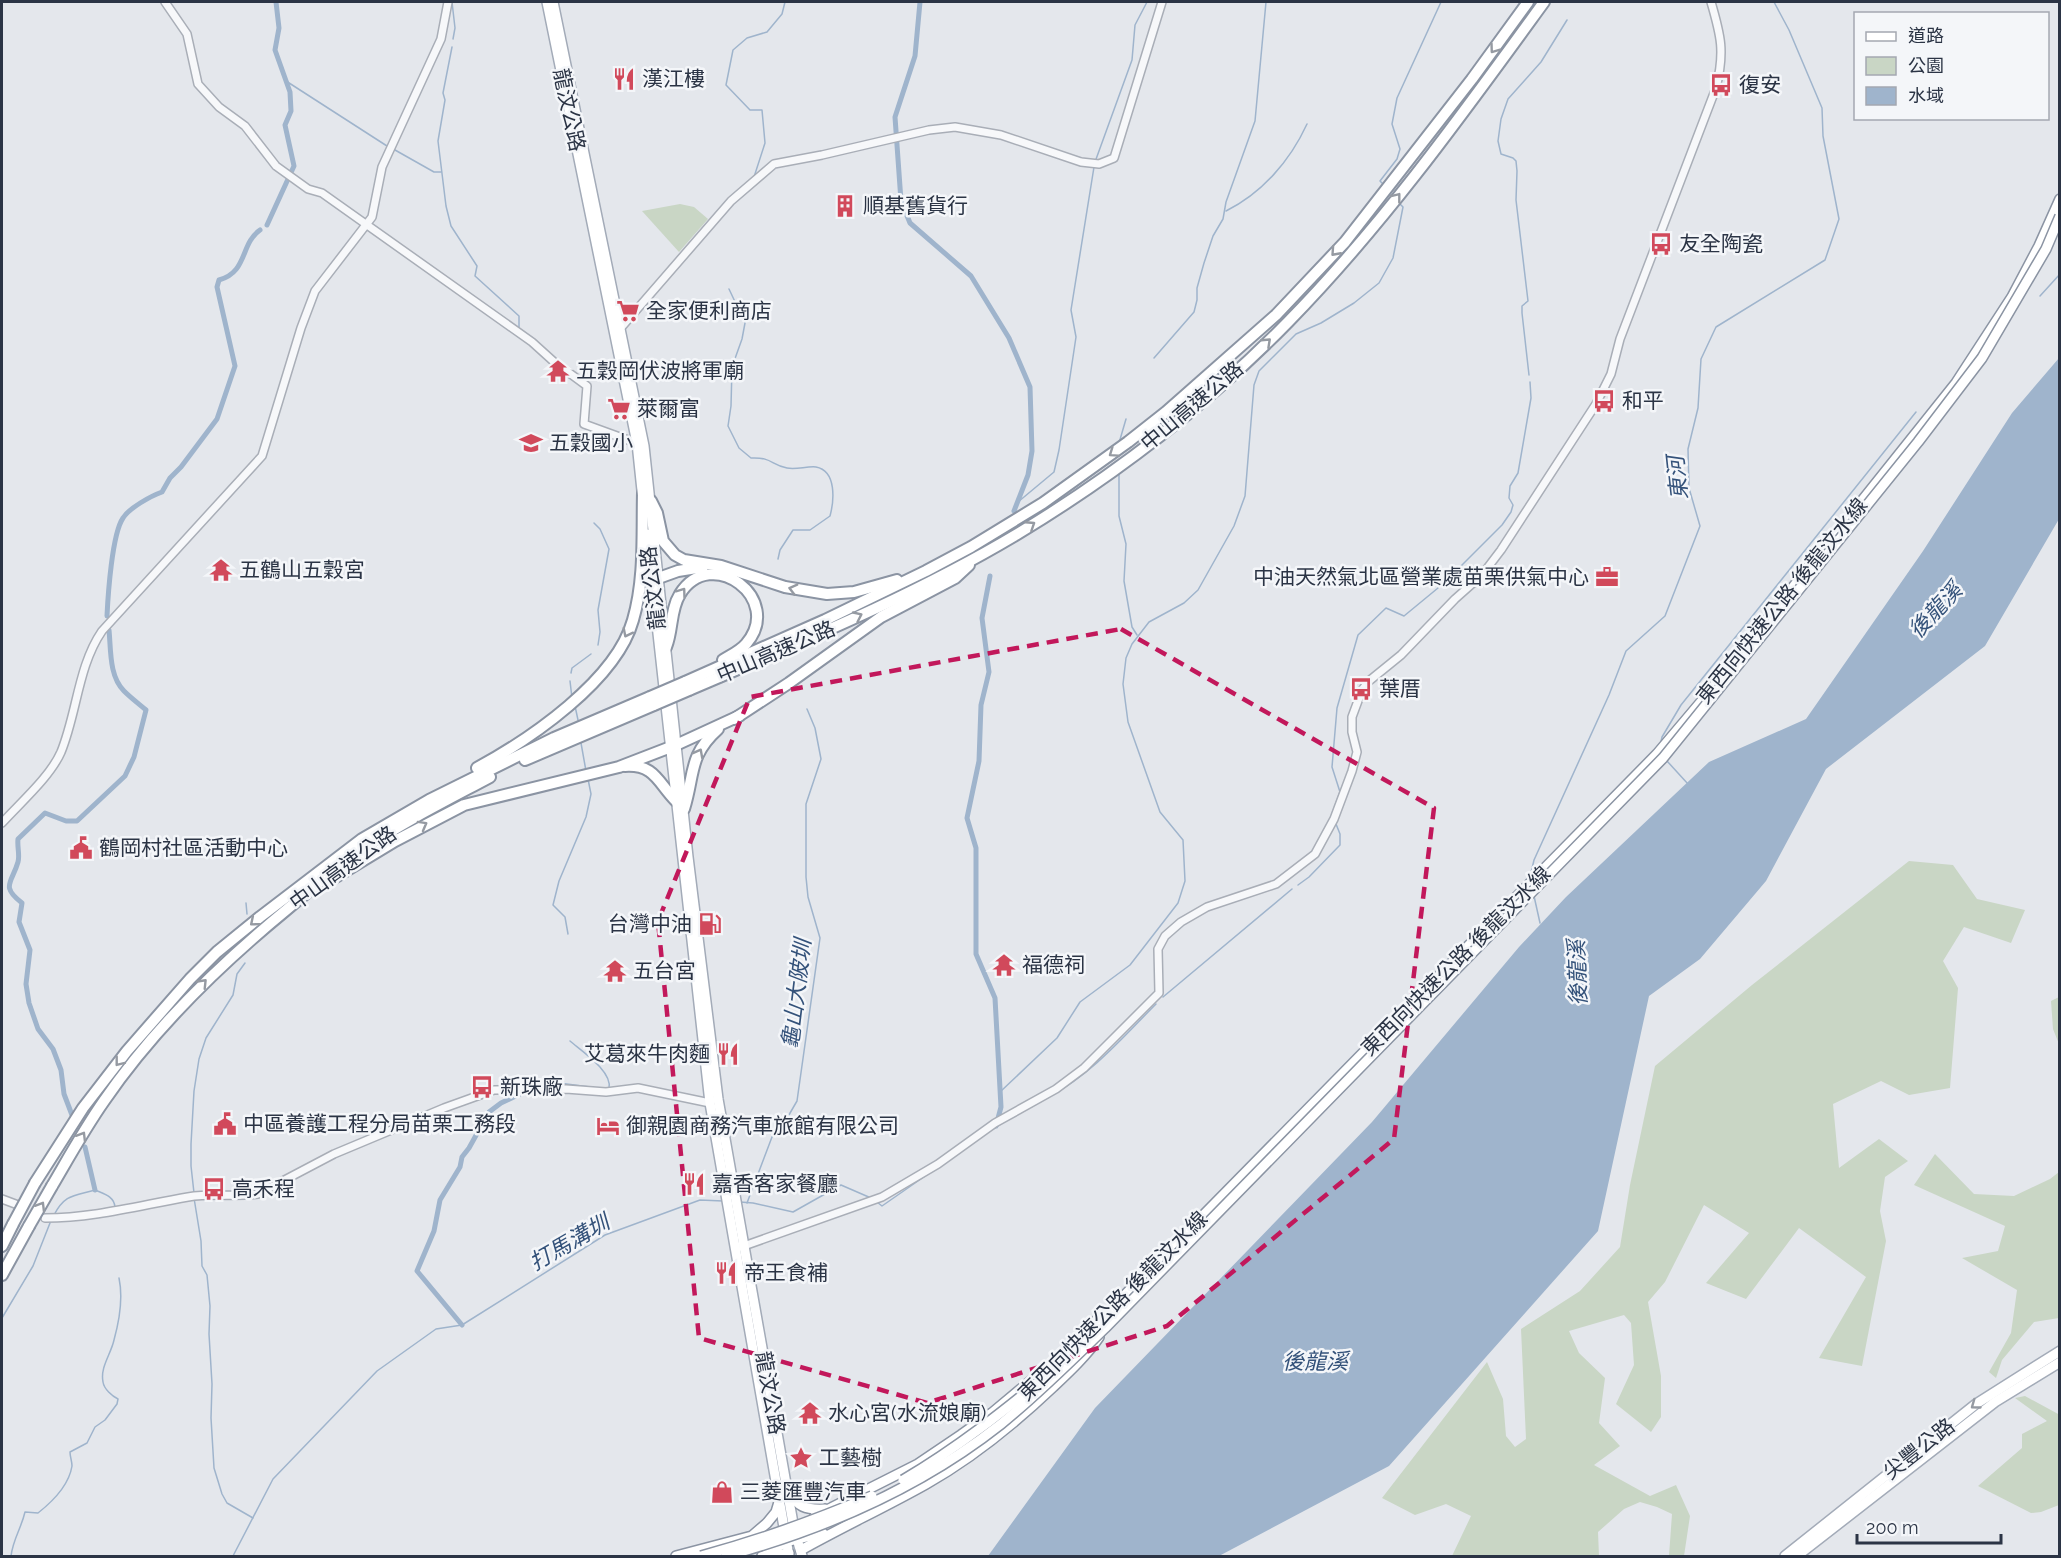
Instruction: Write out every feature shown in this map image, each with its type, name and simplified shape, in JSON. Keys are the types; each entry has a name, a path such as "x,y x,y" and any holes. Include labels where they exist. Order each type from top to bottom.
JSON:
{"highway":[{"name":"中山高速公路","path":"687,686 707,672 770,645 932,568 1043,503 1128,442 1201,383 1235,349 1275,315 1318,271 1374,206 1528,2"},
{"name":"中山高速公路","path":"2,1275 52,1186 105,1100 145,1047 230,957 319,881 364,848 449,798 507,768 652,701 873,610 1019,533 1098,482 1206,398 1287,324 1358,247 1383,216 1544,2"},
{"path":"429,800 457,778 512,749 564,711 597,679 619,649 633,623 639,597 642,567 642,493"},
{"path":"651,501 657,513 663,541 675,555 684,560 721,566 785,587 827,594 854,592 932,568"},
{"path":"619,766 633,766 650,771 680,805 689,795 691,774 698,753 719,729 789,683 881,617 956,578 979,555"},
{"path":"656,579 678,571 721,566"},
{"path":"666,647 671,635 676,600 690,582 715,574 737,580 747,589 754,601 757,616 755,627 740,650 707,672"},
{"name":"中山高速公路","path":"2,1246 56,1148 127,1051 196,972 252,924 362,840 429,800 554,738 652,701"},
{"path":"300,898 395,841 464,805 619,766 673,746 739,716"}],"main road":[{"name":"龍汶公路","path":"547,2 590,193 641,445 644,478 651,501 656,579 673,746 714,1101 740,1248 779,1502 790,1535"},
{"name":"龍汶公路","path":"553,2 567,85"},
{"name":"東西向快速公路 後龍汶水線","path":"701,1557 754,1542 821,1518 899,1483 943,1456 996,1418 1054,1370 1657,754 1721,678 1956,383 2012,297 2039,246 2060,199"},
{"name":"東西向快速公路 後龍汶水線","path":"726,1557 804,1533 850,1513 924,1475 1000,1424 1058,1374 1105,1328 1663,758 1896,470 1982,358 2041,259 2060,216"},
{"name":"龍汶公路","path":"644,478 642,493 666,647 673,746"},
{"name":"龍汶公路","path":"740,1248 787,1490 790,1535"},
{"path":"762,1557 827,1509 918,1464 962,1435 1042,1371 1102,1313 1122,1299"},
{"path":"790,1535 801,1554 836,1530 927,1483 1004,1430 1041,1398 1080,1362 1105,1328"},
{"name":"尖豐公路","path":"1785,1557 1976,1404 2060,1351"},
{"name":"尖豐公路","path":"1797,1557 1995,1402 2060,1362"},
{"path":"787,1490 795,1502 804,1507 811,1510 827,1509"},
{"path":"752,1536 776,1512 779,1502"},
{"path":"676,1557 752,1536 836,1530"},
{"path":"768,1557 789,1555 790,1535"}],"street":[{"path":"165,2 187,34 198,84 219,107 244,126 276,166 308,189 322,193 532,342 587,386 584,424 641,445"},
{"path":"2,823 56,762 67,734 89,654 102,630 262,456 301,328 315,291 372,216 382,167 441,39 448,2"},
{"path":"618,331 731,201 774,164 955,127 1001,135 1081,162 1108,162 1114,158 1117,151 1162,2"},
{"path":"740,1248 882,1197 938,1164 995,1123 1056,1089 1084,1068 1159,993 1158,949 1165,936 1181,922 1207,907 1276,884 1315,854 1334,819 1352,771 1357,752 1352,732 1352,717 1362,690 1482,575 1502,550 1596,404 1611,374 1620,339 1716,88 1722,63 1720,30 1711,2"},
{"path":"45,1218 91,1215 194,1196 258,1194 334,1154 444,1108 494,1090 533,1088 606,1092 638,1088 714,1101"},
{"path":"2,1199 18,1205"}],"highlighted area":[{"path":"1121,629 1434,808 1394,1139 1167,1326 927,1403 699,1338 658,921 750,697"}],"green space":[{"path":"680,204 694,207 708,219 679,252 642,211"},
{"path":"1909,861 1953,865 1977,899 2025,910 2011,943 1964,927 1943,961 1958,988 1950,1088 1909,1095 1881,1081 1833,1104 1839,1168 1879,1139 1908,1161 1885,1177 1880,1211 1886,1241 1862,1366 1819,1358 1866,1277 1799,1228 1746,1299 1706,1283 1749,1233 1704,1205 1665,1282 1648,1302 1661,1376 1661,1417 1651,1432 1616,1404 1634,1365 1631,1323 1624,1315 1569,1331 1579,1353 1605,1378 1599,1423 1620,1446 1594,1465 1650,1496 1676,1485 1690,1516 1684,1556 1669,1556 1672,1514 1640,1502 1624,1509 1598,1532 1599,1556 1452,1556 1471,1516 1446,1504 1415,1515 1382,1498 1487,1362 1503,1399 1506,1436 1515,1447 1526,1439 1521,1329 1580,1291 1620,1247 1630,1185 1655,1066 1752,985"},
{"path":"2059,997 2059,1044 2053,1029 2051,1001"},
{"path":"1935,1154 1974,1194 2014,1196 2050,1179 2059,1172 2059,1318 2034,1322 2002,1360 1996,1378 1989,1372 2011,1333 2017,1290 1962,1258 1998,1251 2005,1226 1914,1185"},
{"path":"2025,1396 2060,1415 2059,1505 2031,1513 1978,1486 2022,1448 2022,1434 2047,1421 2015,1398"}],"water":[{"name":"後龍溪","path":"2059,358 2059,519 1985,646 1826,769 1766,881 1700,959 1649,996 1598,1231 1389,1466 1219,1556 988,1556 1095,1408 1372,1122 1519,947 1566,897 1709,762 1806,719 1923,551 2012,413"}],"waterway":[{"path":"267,225 294,166 285,125 291,111 290,92 275,50 279,28 276,2"},
{"path":"452,2 455,28 453,39"},
{"name":"龜山大陂圳","path":"754,177 765,143 762,110 750,110 726,85 733,50 747,38 767,32 782,14 785,2"},
{"path":"920,2 915,56 895,117 901,201 910,223 971,276 1009,338 1030,387 1032,451 1028,475 1014,511"},
{"path":"1095,162 1132,60 1135,25 1147,2"},
{"path":"1154,358 1194,312 1197,288 1204,263 1213,236 1223,219 1226,202 1255,121 1266,2"},
{"path":"1383,184 1380,181 1397,159 1400,149 1392,124 1397,98 1441,2"},
{"name":"東河","path":"1530,877 1534,860 1609,695 1626,651 1665,616 1700,526 1689,488 1688,449 1698,408 1701,359 1716,327 1825,260 1839,219 1823,136 1822,108 1789,30 1774,2"},
{"path":"1529,375 1522,313 1522,306 1528,301 1516,200 1516,161 1501,154 1498,141 1501,119 1508,99 1541,62 1567,20"},
{"path":"452,47 443,93 445,100 438,141 446,206 451,226 477,266 475,276 519,316 519,327"},
{"path":"286,81 387,146"},
{"path":"1226,211 1239,204 1274,175 1292,151 1307,124"},
{"path":"395,150 434,172 441,172"},
{"path":"1018,502 1054,472 1059,450 1076,337 1071,310 1094,167"},
{"path":"1000,1092 1057,1038 1080,1002 1130,965 1178,903 1185,881 1183,840 1160,812 1128,722 1123,684 1126,658 1132,644 1149,622 1184,603 1198,590 1234,526 1245,496 1254,385 1259,371 1296,334 1321,323 1354,303 1379,283 1393,258 1403,207 1400,204"},
{"path":"107,616 113,551 123,518 135,506 162,492 170,478 217,419 235,366 217,287 219,280 235,271 249,243 260,230"},
{"path":"2040,296 2060,274"},
{"name":"龜山大陂圳","path":"729,289 745,323 732,367 728,426 739,448 751,458 767,460 782,467 794,469 816,467 828,474 831,480 833,495 830,516 810,530 793,530 780,550 778,559"},
{"path":"1444,583 1502,525 1511,512 1513,505 1509,498 1510,486 1518,473 1531,398 1530,382"},
{"path":"1660,746 1662,737 1681,705 1916,412"},
{"path":"1119,443 1126,419"},
{"path":"1119,471 1119,516 1126,544 1124,581 1132,627 1137,635"},
{"path":"594,523 600,529 609,549 598,610 600,632 598,645"},
{"path":"990,576 982,618 989,672 981,705 979,761 967,818 976,848 976,954 995,998 1001,1107 996,1126"},
{"path":"1332,814 1340,792 1332,767 1337,708 1358,635 1386,608 1404,616 1438,588"},
{"path":"72,1115 64,1094 61,1070 53,1049 38,1029 29,1003 26,984 30,950 19,922 22,903 9,888 19,859 18,839 45,813 66,821 77,821 125,776 134,757 146,710 119,685 113,670 109,630"},
{"path":"571,673 572,668 591,654"},
{"path":"570,681 572,698"},
{"path":"575,706 578,720"},
{"name":"龜山大陂圳","path":"747,1203 772,1137 786,1120 797,1101 820,938 808,897 806,804 821,759 815,728 807,709"},
{"path":"581,743 586,771"},
{"path":"1667,761 1688,784"},
{"path":"568,934 565,917 553,905 559,881 586,817 591,794 588,779"},
{"path":"1298,885 1340,845 1340,834 1336,824"},
{"path":"1163,997 1292,889"},
{"name":"東河","path":"1534,896 1540,923"},
{"path":"246,903 247,914"},
{"path":"194,1193 191,1144 194,1091 199,1059 206,1038 233,995 237,974 245,963"},
{"path":"1050,1096 1094,1066 1156,1004"},
{"path":"570,1041 602,1069 609,1083 609,1089"},
{"path":"527,1086 531,1083 551,1082 590,1087"},
{"path":"462,1325 417,1271 434,1231 440,1200 460,1167 462,1157 489,1112 520,1094"},
{"path":"993,1129 1007,1120"},
{"path":"85,1147 95,1190"},
{"name":"打馬溝圳","path":"877,1202 882,1206 928,1174"},
{"name":"打馬溝圳","path":"740,1202 793,1212 841,1185 871,1198"},
{"path":"54,1215 66,1199 95,1190 111,1198 115,1207"},
{"path":"194,1198 201,1241 202,1266 207,1275 210,1306 214,1468 227,1503 253,1518"},
{"name":"打馬溝圳","path":"233,1556 273,1479 377,1371 436,1329 462,1325 605,1235 700,1200 723,1201"},
{"path":"2,1318 33,1266 50,1223"},
{"path":"11,1556 25,1512 38,1513 49,1504 70,1473 72,1466 70,1452 87,1443 95,1427 105,1420 117,1404 118,1399 107,1390 102,1376 113,1345 119,1317 121,1293 119,1278"}],"place":[{"name":"漢江樓","path":"624,79"},
{"name":"復安","path":"1721,85"},
{"name":"順基舊貨行","path":"845,206"},
{"name":"友全陶瓷","path":"1661,244"},
{"name":"全家便利商店","path":"628,311"},
{"name":"五穀岡伏波將軍廟","path":"558,371"},
{"name":"和平","path":"1604,401"},
{"name":"萊爾富","path":"619,409"},
{"name":"五穀國小","path":"531,443"},
{"name":"五鶴山五穀宮","path":"221,570"},
{"name":"中油天然氣北區營業處苗栗供氣中心","path":"1607,577"},
{"name":"葉厝","path":"1361,689"},
{"name":"鶴岡村社區活動中心","path":"81,848"},
{"name":"台灣中油","path":"710,924"},
{"name":"福德祠","path":"1004,965"},
{"name":"五台宮","path":"615,971"},
{"name":"艾葛來牛肉麵","path":"728,1054"},
{"name":"新珠廠","path":"482,1087"},
{"name":"中區養護工程分局苗栗工務段","path":"225,1124"},
{"name":"御親園商務汽車旅館有限公司","path":"608,1126"},
{"name":"嘉香客家餐廳","path":"694,1184"},
{"name":"高禾程","path":"214,1189"},
{"name":"帝王食補","path":"726,1273"},
{"name":"水心宮(水流娘廟)","path":"810,1413"},
{"name":"工藝樹","path":"801,1458"},
{"name":"三菱匯豐汽車","path":"722,1492"}]}
